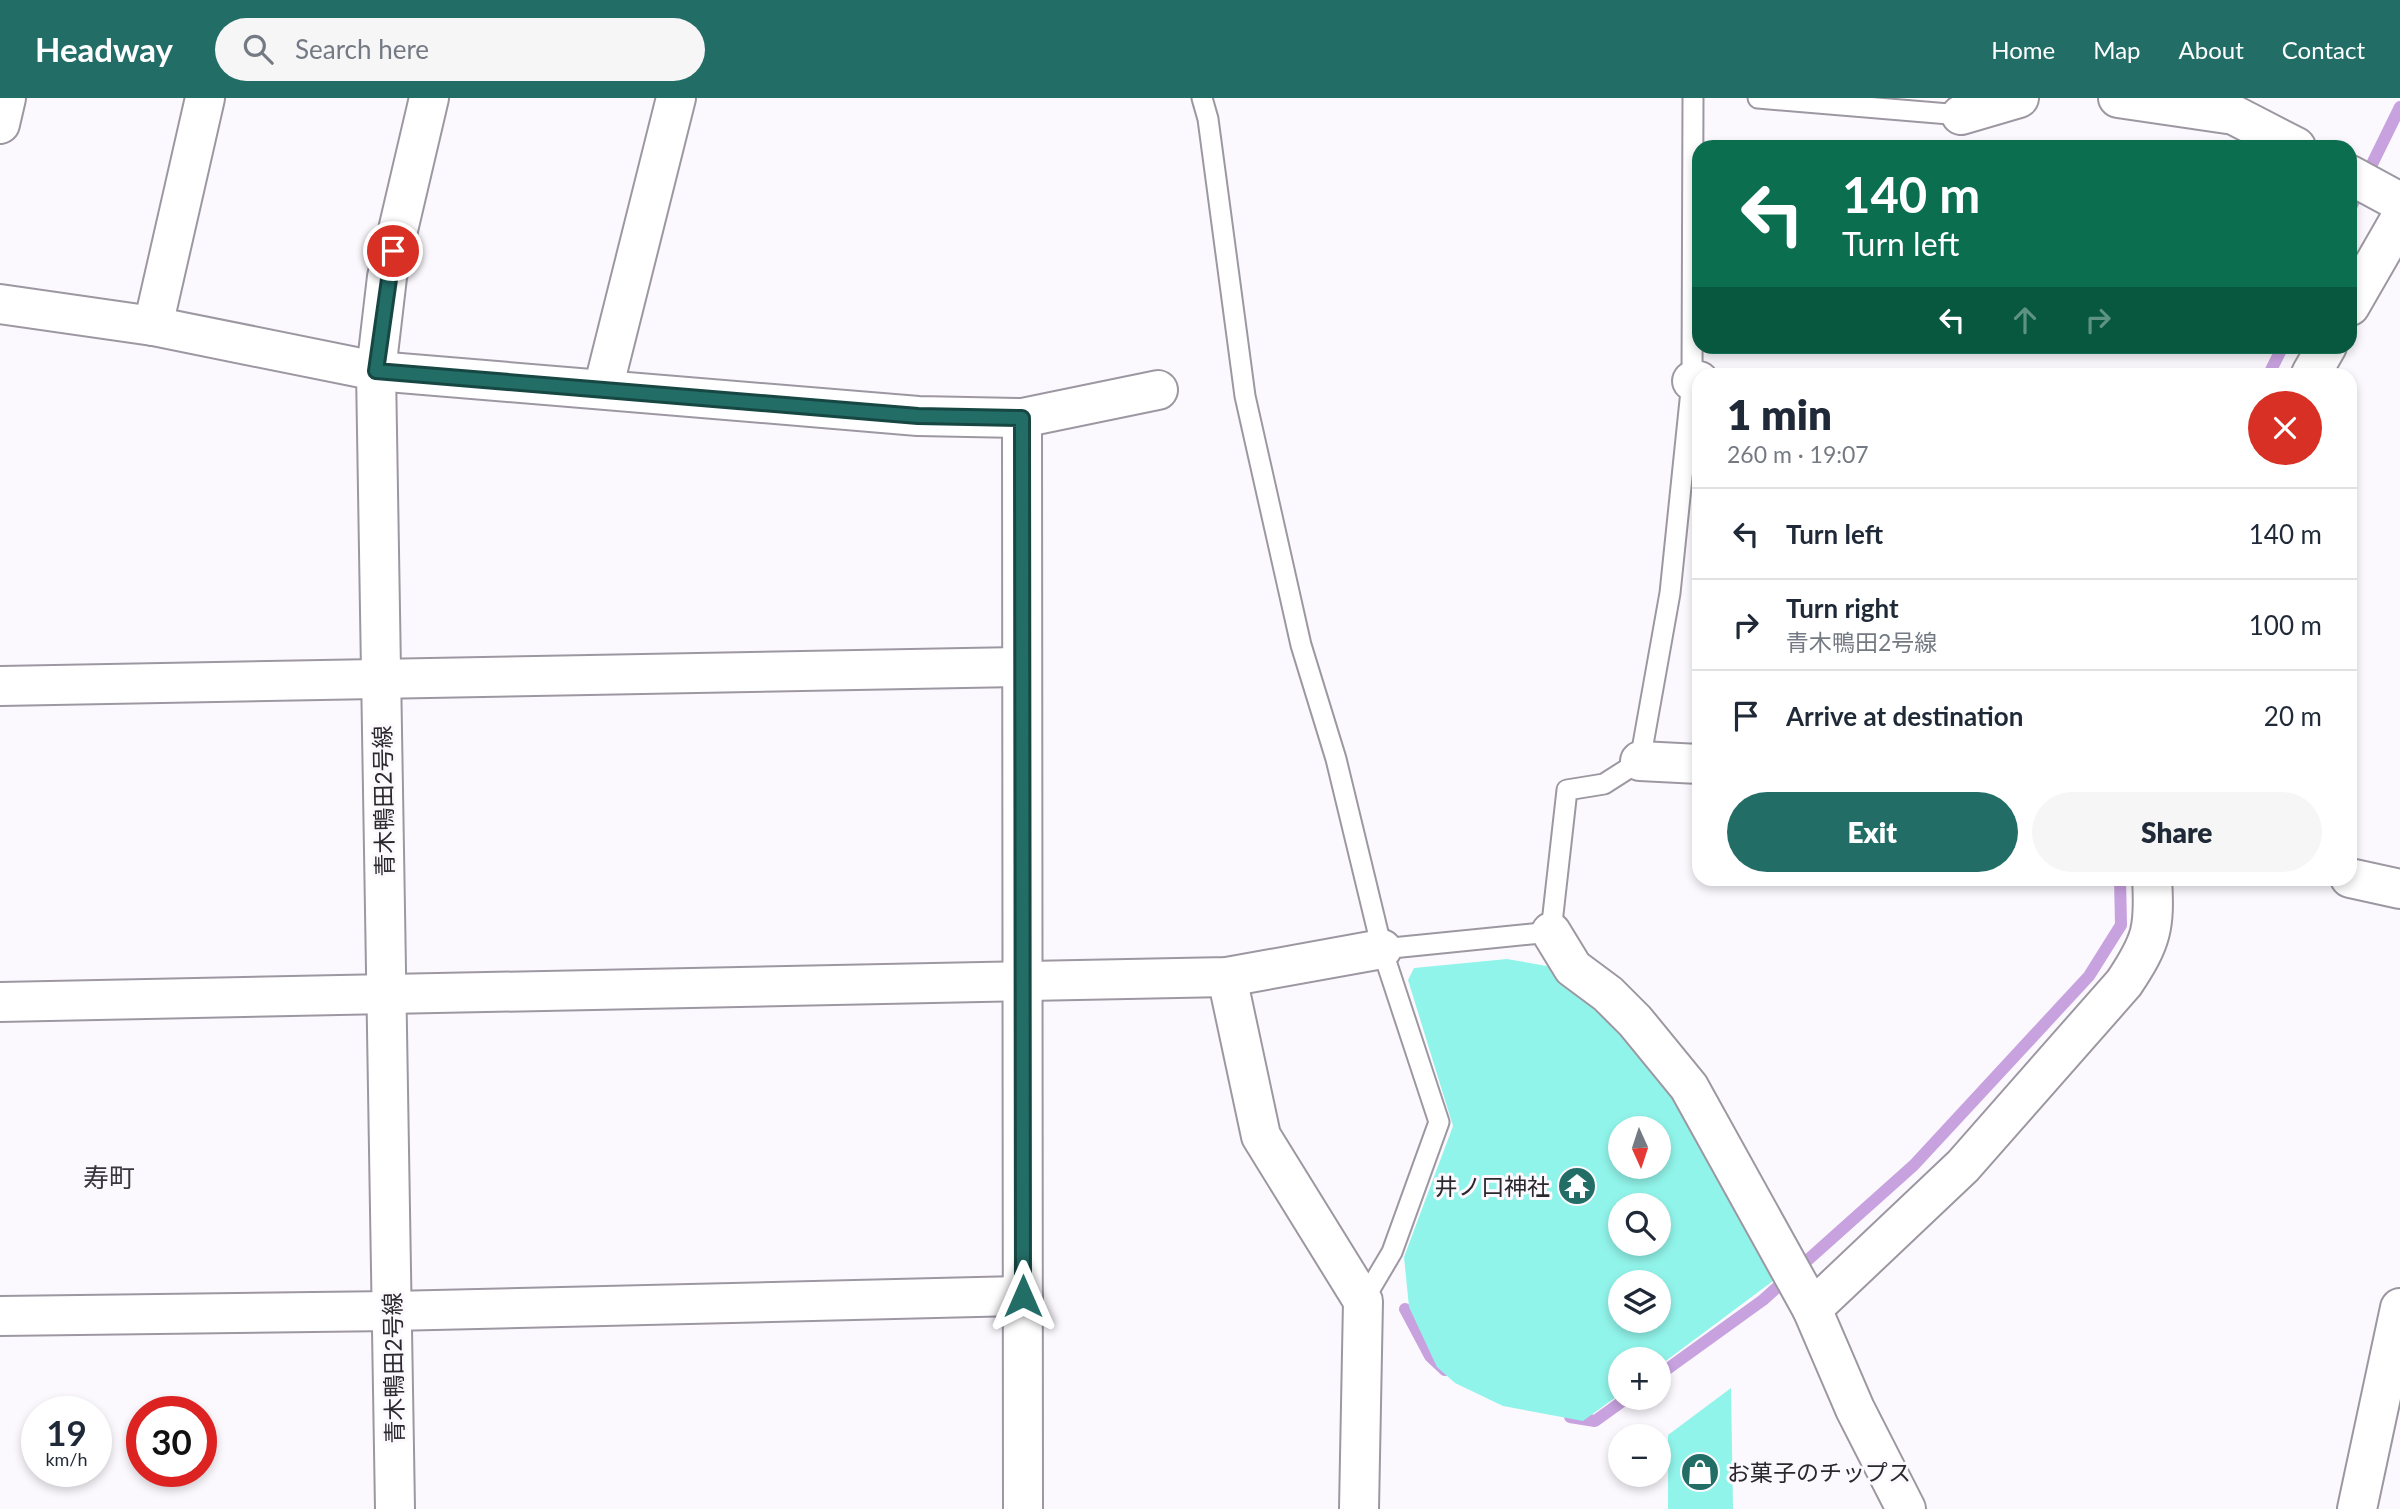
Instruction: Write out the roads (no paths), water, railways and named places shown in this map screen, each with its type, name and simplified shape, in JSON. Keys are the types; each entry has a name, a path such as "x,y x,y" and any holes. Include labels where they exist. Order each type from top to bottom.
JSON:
{"street":[{"path":"0,124 6,98"},
{"path":"153,326 205,98"},
{"name":"青木鴨田2号線","path":"396,1509 376,371 387,277 429,98"},
{"path":"603,389 676,98"},
{"path":"1961,115 2019,98"},
{"path":"2118,98 2234,115 2282,140"},
{"path":"2357,179 2400,202"},
{"path":"2357,294 2400,219"},
{"path":"0,304 153,326 376,371 918,416 1022,418 1158,390"},
{"path":"1022,418 1023,1509"},
{"path":"0,686 1022,667"},
{"path":"1640,761 1692,764"},
{"path":"2357,880 2400,889"},
{"path":"1812,1309 1963,1166 2124,983 2144,954 2155,922 2153,886"},
{"path":"1551,932 1573,968 1608,994 1635,1021 1689,1087 1812,1309 1855,1409 1906,1509"},
{"path":"0,1002 1227,977 1382,949"},
{"path":"1227,977 1261,1136 1363,1301 1359,1509"},
{"path":"0,1316 392,1311 1023,1296"},
{"path":"2357,1509 2400,1308"}],"lane":[{"path":"1202,98 1208,119 1245,396 1301,645 1336,759 1382,949 1439,1122 1392,1252 1363,1301"},
{"path":"1693,98 1693,140"},
{"path":"1758,98 1961,115"},
{"path":"1382,949 1551,932 1567,790 1604,784 1640,761 1670,593 1692,414"}],"waterway":[{"path":"2357,195 2400,107"},
{"path":"2272,368 2279,354"},
{"path":"1671,1366 1763,1300 1914,1165 2089,976 2121,925 2120,886"},
{"path":"1405,1309 1430,1356 1445,1370"},
{"path":"1570,1417 1595,1421 1610,1410"}],"place":[{"name":"井ノ口神社","path":"1577,1186"},
{"name":"お菓子のチップス","path":"1700,1472"}],"district":[{"name":"寿町","path":"109,1177"}]}
